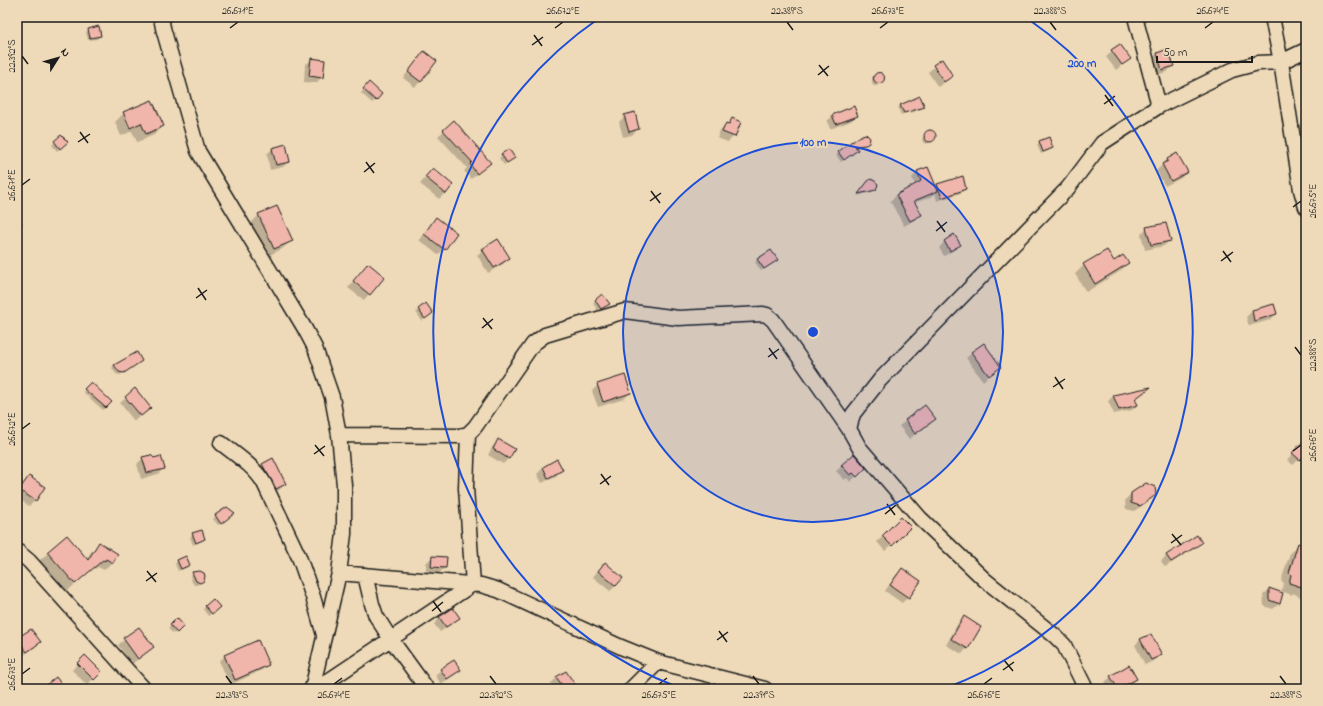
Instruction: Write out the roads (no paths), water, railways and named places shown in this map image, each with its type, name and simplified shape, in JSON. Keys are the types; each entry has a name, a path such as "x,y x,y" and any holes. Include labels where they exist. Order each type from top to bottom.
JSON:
{"street":[{"path":"161,17 198,152 296,312 315,348 332,397 343,465 344,534 339,573 312,689"},
{"path":"1135,17 1159,106"},
{"path":"1272,17 1281,62 1301,190 1306,207"},
{"path":"849,429 853,414 880,380 1068,188 1102,144 1159,106 1232,70 1258,63 1281,62 1306,50"},
{"path":"339,435 459,436 468,434 475,427 533,344 541,337 625,311 678,318 763,314 773,320 849,429 859,447 920,518 985,580 1055,636 1064,645 1086,689"},
{"path":"468,434 466,488 472,584"},
{"path":"221,443 259,475 273,500 306,576 325,638"},
{"path":"17,551 29,561 144,689"},
{"path":"339,573 472,584 498,590 621,647 658,662 765,689"},
{"path":"366,575 376,616 427,689"},
{"path":"316,689 472,584"},
{"path":"631,689 658,662"}]}
